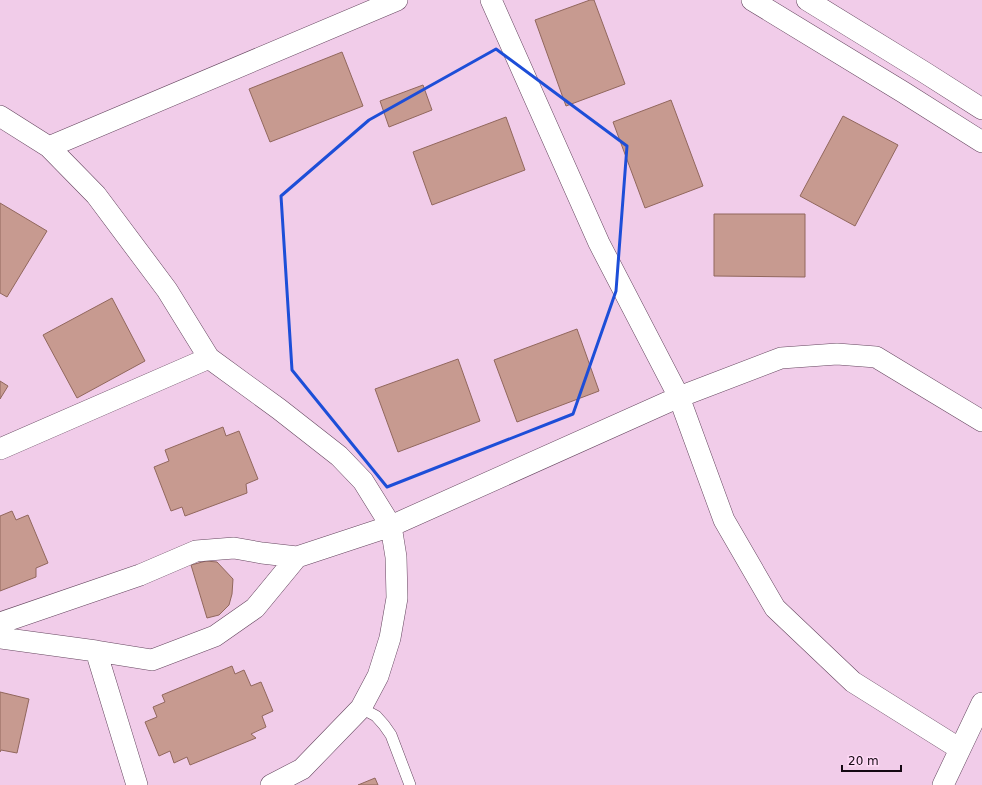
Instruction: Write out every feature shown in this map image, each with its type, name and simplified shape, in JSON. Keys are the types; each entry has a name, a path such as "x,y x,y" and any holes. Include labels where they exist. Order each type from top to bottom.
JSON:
{"street":[{"path":"49,147 397,0"},
{"path":"491,0 599,243 678,397 724,520 775,608 853,682 960,749"},
{"path":"752,0 982,142"},
{"path":"807,0 982,109"},
{"path":"0,116 49,147 96,195 167,290 210,358 279,408 339,456 362,481 391,526 396,557 397,598 390,638 378,676 361,708 302,770 270,785"},
{"path":"0,623 140,575 196,551 234,548 297,557 391,526 678,397 781,358 837,354 876,357 982,421"},
{"path":"0,449 210,358"},
{"path":"0,638 152,660 215,636 254,608 297,557"},
{"path":"96,651 138,785"},
{"path":"943,785 982,703"}],"lane":[{"path":"361,708 376,716 391,735 410,785"}],"highlighted area":[{"path":"496,49 627,146 616,291 573,414 387,487 292,370 281,196 369,120"}],"building":[{"path":"590,0 594,0 625,84 566,106 535,20"},
{"path":"342,52 363,106 270,142 249,89"},
{"path":"423,85 432,110 389,127 380,101"},
{"path":"671,100 703,186 645,208 613,122"},
{"path":"843,116 898,145 855,226 800,196"},
{"path":"506,117 525,170 432,205 413,152"},
{"path":"0,203 47,231 7,297 0,293"},
{"path":"714,214 805,214 805,277 714,276"},
{"path":"112,298 145,361 77,398 43,335"},
{"path":"577,329 599,391 517,422 494,360"},
{"path":"458,359 480,421 398,452 375,389"},
{"path":"0,381 8,386 0,399"},
{"path":"223,427 226,436 239,431 258,479 246,484 247,493 185,516 182,507 171,511 154,467 169,461 165,450"},
{"path":"12,511 16,520 28,515 48,563 36,568 36,577 0,591 0,516"},
{"path":"206,561 217,562 233,579 232,594 229,605 219,615 207,618 191,565"},
{"path":"232,666 235,674 244,670 251,686 261,682 273,711 262,716 266,727 251,734 256,738 190,765 187,757 174,763 170,751 159,756 145,722 157,717 153,707 165,702 162,695"},
{"path":"0,692 29,699 17,753 1,750 0,752"},
{"path":"375,778 378,785 358,785"}]}
